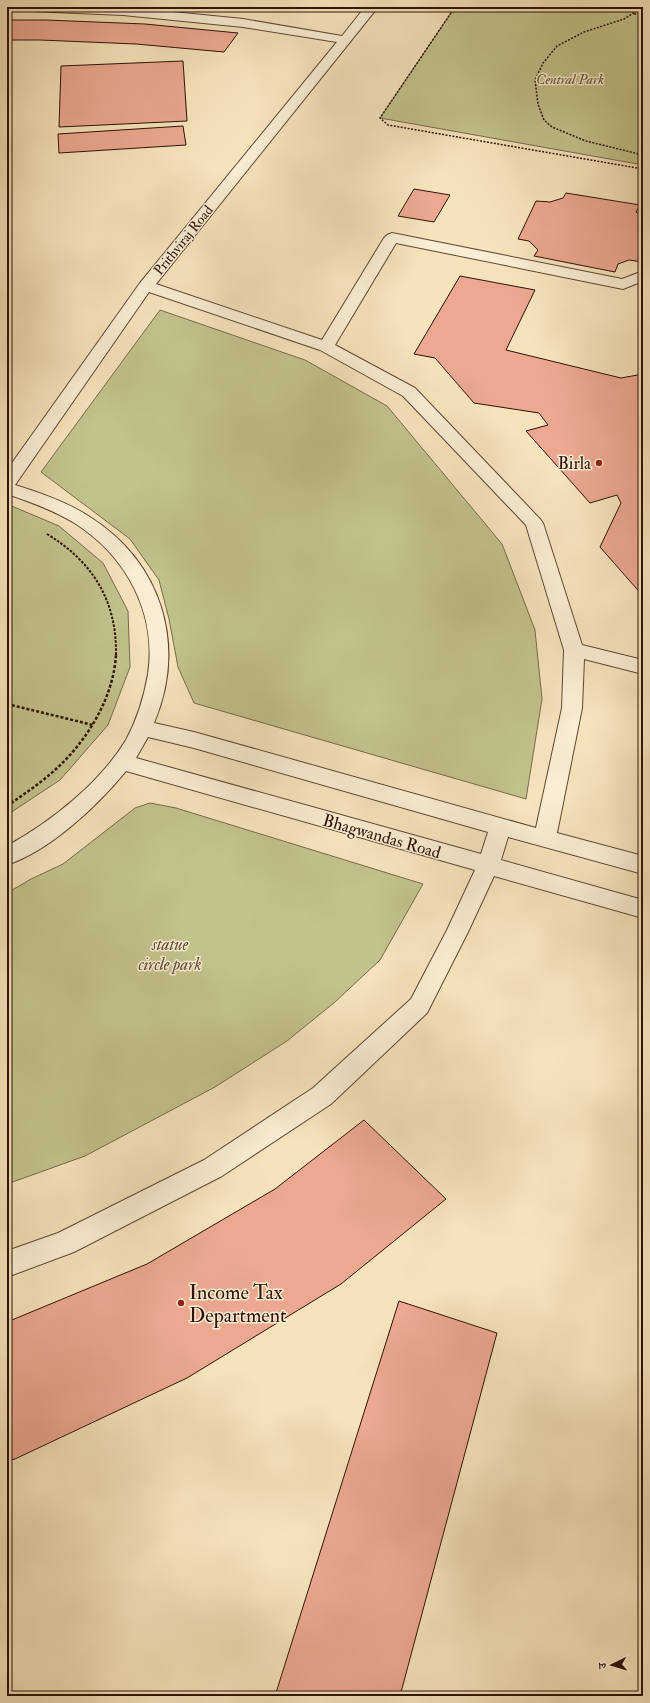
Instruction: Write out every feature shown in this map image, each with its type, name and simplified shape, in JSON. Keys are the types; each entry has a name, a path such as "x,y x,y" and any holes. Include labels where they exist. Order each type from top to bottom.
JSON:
{"street":[{"path":"31,7 123,11 235,22 345,40"},
{"name":"Prithviraj Road","path":"7,483 146,286 372,7"},
{"path":"326,347 392,238 623,284 643,276"},
{"path":"146,286 326,347 409,392 534,523 574,650 572,708 545,838"},
{"path":"7,488 42,499 76,516 106,537 130,562 147,591 158,622 161,656 156,692 142,728 122,762 83,805 32,843 7,856"},
{"path":"574,650 643,667"},
{"path":"142,728 194,740 501,827 643,865"},
{"name":"Bhagwandas Road","path":"122,762 643,909"},
{"path":"7,1264 65,1243 213,1168 322,1096 419,1006 457,932 488,866 501,827"}],"path":[{"path":"455,7 380,118 388,126 643,169"},
{"path":"643,7 624,19 584,32 558,46 543,63 535,80 538,104 544,120 552,127 586,141 643,155"},
{"path":"632,15 643,14"},
{"path":"7,806 40,783 70,755 93,725 107,698 115,670 117,644 114,619 106,596 93,574 75,555 54,538 41,531"},
{"path":"7,704 93,725"}],"green space":[{"name":"Central Park","path":"455,7 643,7 643,165 380,118"},
{"path":"160,310 305,360 387,406 502,544 535,630 542,699 526,799 194,703 178,667 169,619 159,580 130,539 41,472"},
{"path":"7,504 59,526 103,563 128,611 130,667 108,725 60,780 7,815"},
{"name":"statue circle park","path":"150,803 176,808 423,884 380,960 335,1002 287,1041 215,1087 85,1156 7,1184 7,893 31,879 63,864 135,808"}],"building":[{"path":"7,20 145,24 238,33 224,52 136,44 7,40"},
{"path":"183,61 187,121 59,127 61,66"},
{"path":"183,126 186,145 59,153 58,134"},
{"path":"414,189 450,195 434,222 398,216"},
{"path":"566,193 640,205 636,212 643,217 643,262 629,260 618,264 615,272 534,256 538,250 529,241 518,239 536,201 550,202 563,198"},
{"name":"Birla","path":"460,276 535,290 506,350 621,378 643,374 643,596 600,547 621,503 617,495 590,503 526,431 548,425 539,413 474,403 435,358 414,354"},
{"name":"Income Tax Department","path":"364,1120 446,1199 341,1284 187,1378 15,1459 7,1461 7,1322 147,1264 275,1189"},
{"path":"399,1301 497,1333 400,1696 275,1696"}],"place":[{"name":"Birla","path":"599,463"},
{"name":"Income Tax Department","path":"181,1303"}]}
